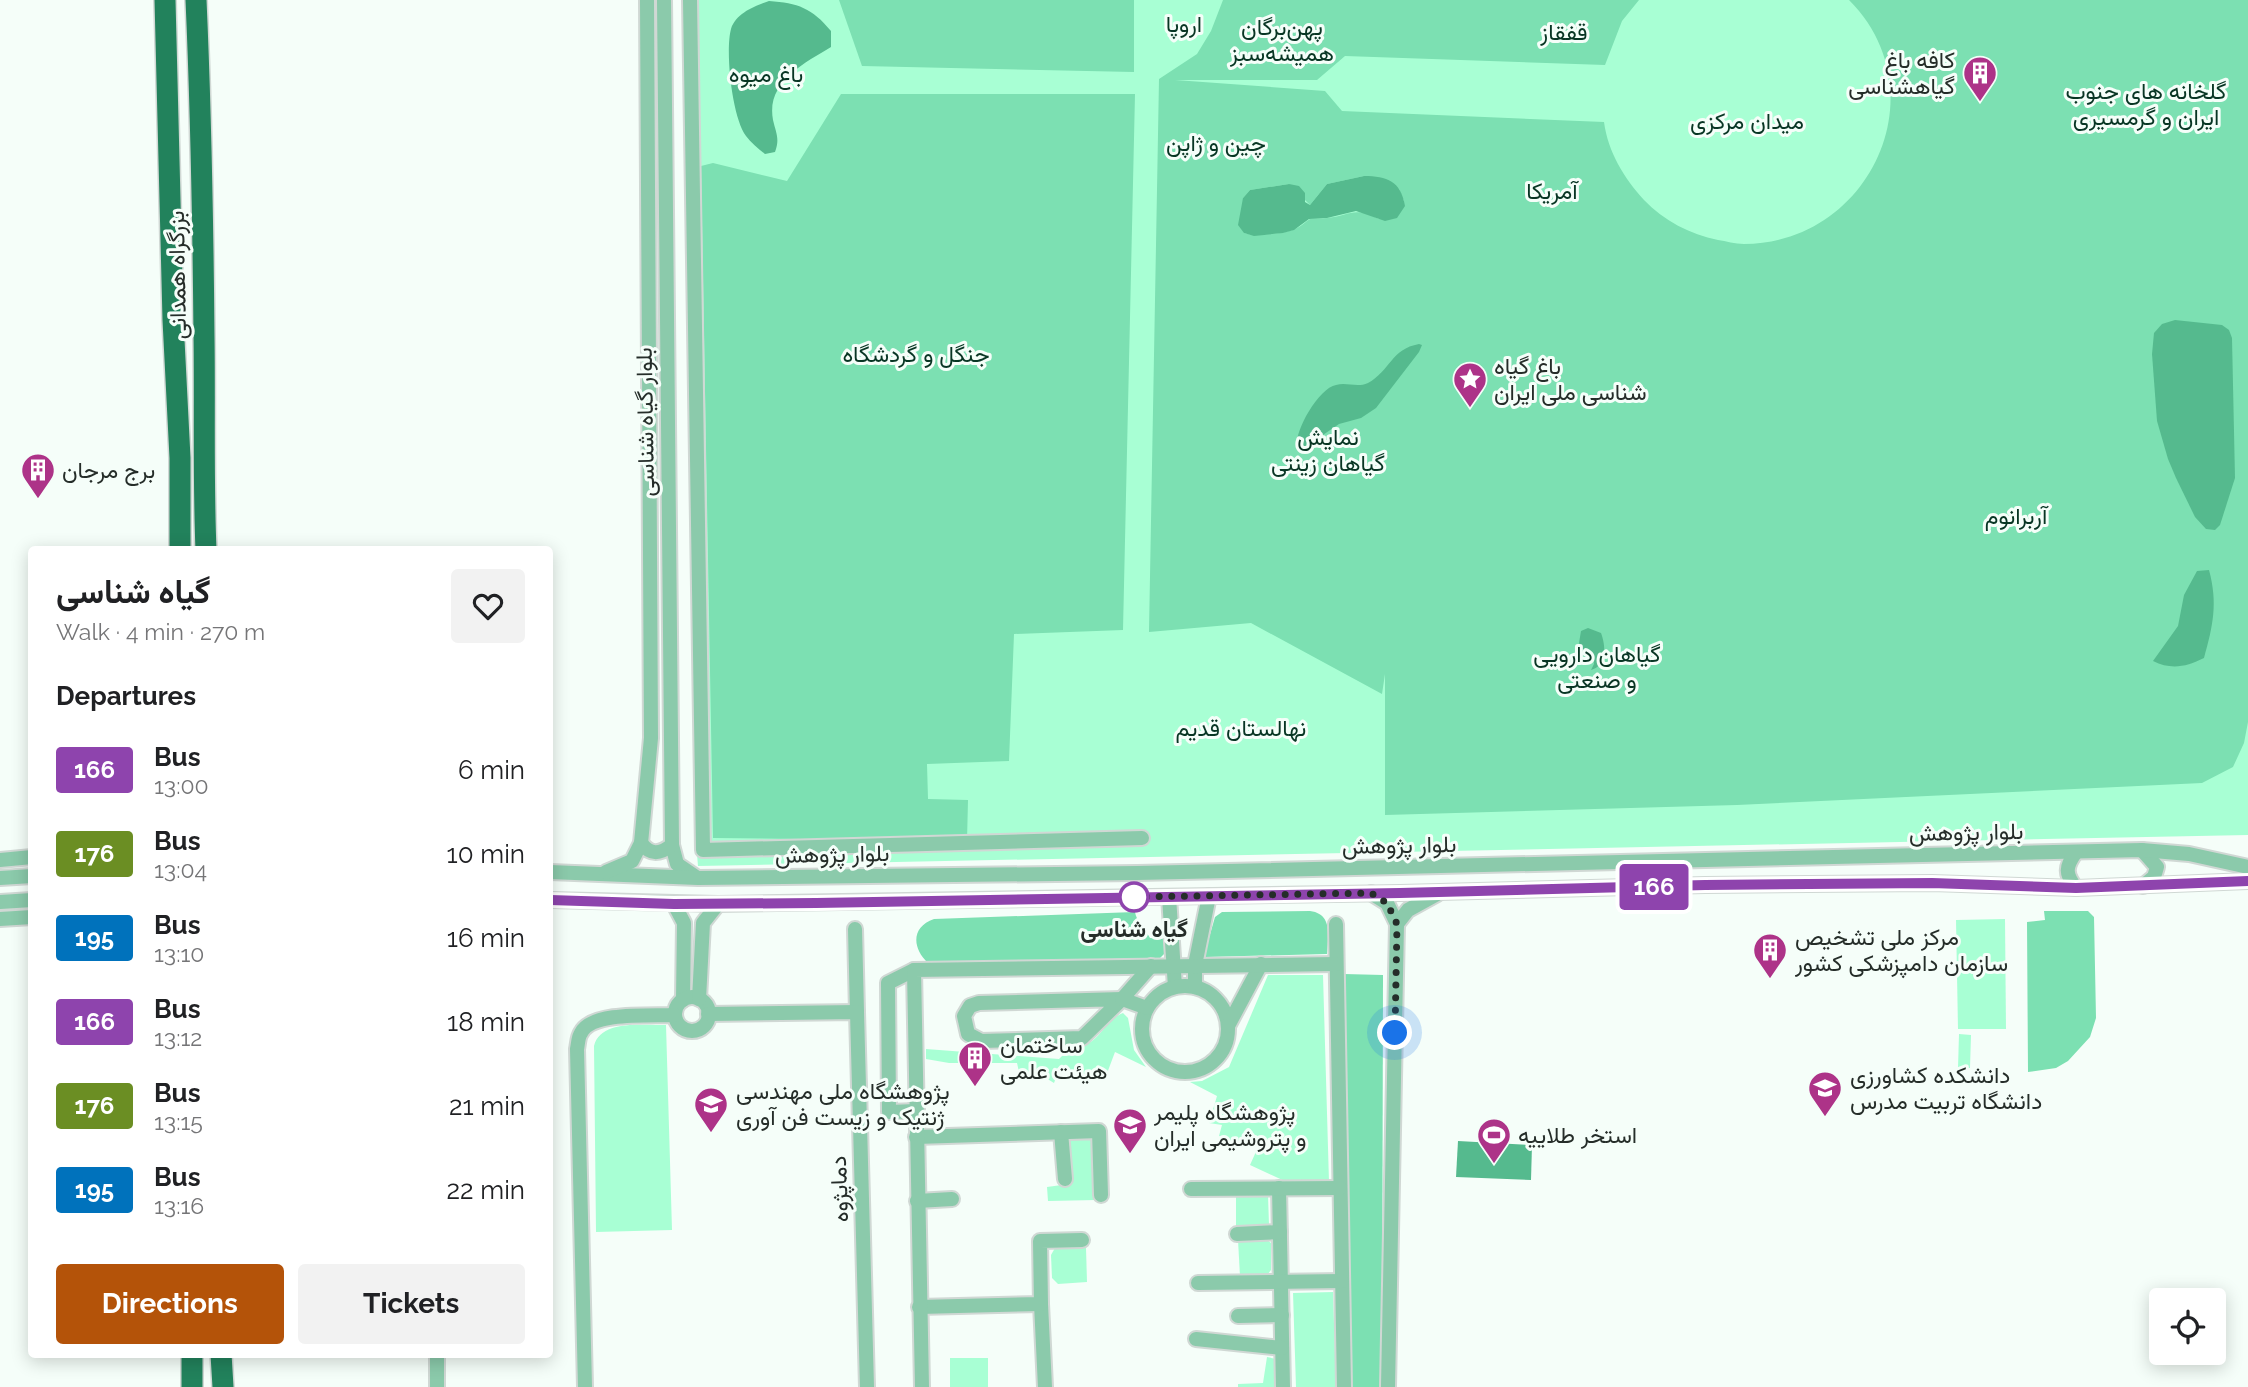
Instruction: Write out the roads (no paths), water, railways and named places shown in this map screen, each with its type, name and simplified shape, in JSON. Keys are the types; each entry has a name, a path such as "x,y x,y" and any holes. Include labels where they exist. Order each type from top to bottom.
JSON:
{"highway":[{"name":"بزرگراه همدانی","path":"196,0 202,129 203,488 206,546"},
{"name":"بزرگراه همدانی","path":"163,6 180,458 180,546"},
{"path":"167,546 168,519 180,458"},
{"path":"203,488 215,526 216,546"},
{"path":"192,1358 192,1387"},
{"path":"221,1358 223,1384"}],"street":[{"name":"بلوار گیاه شناسی","path":"640,844 651,738 647,0"},
{"name":"بلوار گیاه شناسی","path":"664,0 671,845"},
{"path":"690,0 703,850 1142,838"},
{"path":"598,874 632,861 640,844 655,853 671,845 677,864 698,878"},
{"path":"2141,850 2157,867 2154,877 2143,886"},
{"name":"بلوار پژوهش","path":"553,872 698,878 1182,872 2141,850 2189,854 2248,867"},
{"path":"2076,852 2066,871 2076,888"},
{"path":"0,860 28,857"},
{"path":"0,878 28,876"},
{"name":"بلوار پژوهش","path":"553,900 718,904 1705,885 1919,883 2076,888 2248,881"},
{"path":"1397,924 1408,910 1442,892"},
{"path":"1371,893 1387,903 1397,924 1388,1387"},
{"path":"1195,987 1195,965 1209,896"},
{"path":"1169,897 1175,987"},
{"path":"0,902 28,900"},
{"path":"674,904 684,923 683,1000"},
{"path":"699,999 703,923 718,904"},
{"path":"0,919 28,917"},
{"path":"1336,924 1344,1387"},
{"name":"دماپژوه","path":"855,929 867,1387"},
{"path":"1228,1026 1261,964"},
{"path":"916,1111 889,1112 888,983 914,970 1336,964"},
{"path":"1147,1008 1122,999 979,1003 970,1006 964,1016 968,1034 981,1041 1082,1038 1122,999 1151,966"},
{"path":"914,970 922,1387"},
{"path":"1175,987 1195,987 1207,992 1218,1001 1228,1026 1227,1041 1220,1054 1210,1064 1190,1071 1170,1069 1156,1061 1147,1050 1143,1029 1147,1008 1156,997 1175,987"},
{"path":"688,998 699,999 707,1008 705,1024 695,1031 684,1029 675,1015 679,1004 688,998"},
{"path":"708,1014 857,1012"},
{"path":"585,1387 577,1049 581,1033 589,1023 608,1018 675,1015"},
{"path":"916,1137 1099,1131 1101,1195"},
{"path":"1061,1132 1065,1179"},
{"path":"1279,1188 1283,1387"},
{"path":"1191,1189 1340,1188"},
{"path":"917,1201 952,1199"},
{"path":"1237,1234 1280,1232"},
{"path":"1045,1387 1040,1241 1082,1240"},
{"path":"1198,1283 1342,1281"},
{"path":"919,1307 1041,1304"},
{"path":"1238,1316 1282,1315"},
{"path":"1196,1339 1283,1348"},
{"path":"437,1358 437,1387"}],"place":[{"name":"کافه باغ گیاهشناسی","path":"1980,103"},
{"name":"باغ گیاه‌ شناسی ملی ایران","path":"1470,409"},
{"name":"برج مرجان","path":"38,500"},
{"name":"گیاه شناسی","path":"1134,897"},
{"name":"مرکز ملی تشخیص سازمان دامپزشکی کشور","path":"1770,980"},
{"name":"ساختمان هیئت علمی","path":"975,1088"},
{"name":"دانشکده کشاورزی دانشگاه تربیت مدرس","path":"1825,1118"},
{"name":"پژوهشگاه ملی مهندسی ژنتیک و زیست فن آوری","path":"711,1134"},
{"name":"پژوهشگاه پلیمر و پتروشیمی ایران","path":"1130,1155"},
{"name":"استخر طلاییه","path":"1494,1165"}],"park label":[{"name":"اروپا","path":"1184,24"},
{"name":"قفقاز","path":"1564,32"},
{"name":"پهن‌برگان همیشه‌سبز","path":"1282,40"},
{"name":"باغ میوه","path":"766,74"},
{"name":"گلخانه های جنوب ایران و گرمسیری","path":"2146,104"},
{"name":"میدان مرکزی","path":"1747,121"},
{"name":"چین و ژاپن","path":"1216,143"},
{"name":"آمریکا","path":"1552,191"},
{"name":"جنگل و گردشگاه","path":"916,354"},
{"name":"نمایش گیاهان زینتی","path":"1328,450"},
{"name":"آربرانوم","path":"2016,516"},
{"name":"گیاهان دارویی و صنعتی","path":"1597,667"},
{"name":"نهالستان قدیم","path":"1241,728"}]}
